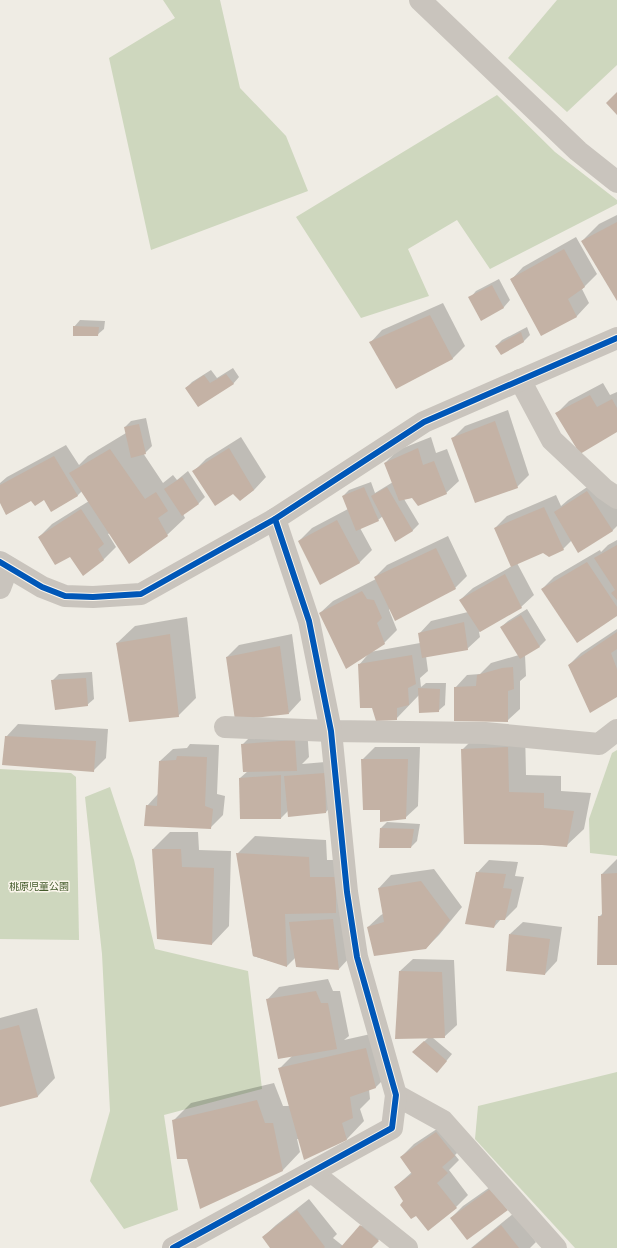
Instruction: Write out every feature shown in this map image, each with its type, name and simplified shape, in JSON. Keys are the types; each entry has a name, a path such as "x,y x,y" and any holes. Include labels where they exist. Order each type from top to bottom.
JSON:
{"street":[{"path":"420,0 578,151 617,182"},
{"path":"0,588 4,565 42,587 64,596 93,598 140,594 275,519 424,422 617,338"},
{"path":"520,380 552,440 604,489 617,498"},
{"path":"187,1245 312,1172 392,1128 396,1095 357,957 347,892 332,732 309,621 275,519"},
{"path":"225,727 332,732 485,733 599,744 617,730"},
{"path":"396,1095 443,1121 556,1248"},
{"path":"312,1172 407,1248"}],"green space":[{"path":"163,0 220,0 240,88 286,136 308,191 151,250 109,58 175,18"},
{"path":"557,0 617,0 617,65 567,112 508,58"},
{"path":"497,95 555,152 617,200 617,204 490,269 457,220 408,249 429,296 361,318 296,217"},
{"path":"617,750 617,856 590,853 589,819 612,753"},
{"name":"桃原児童公園","path":"0,769 71,773 76,777 79,940 0,939"},
{"path":"110,787 134,860 155,949 248,971 262,1089 164,1115 178,1210 124,1229 90,1181 110,1111 102,954 85,797"},
{"path":"617,1072 617,1248 575,1248 475,1139 478,1106"}],"building":[{"path":"617,92 617,115 606,103"},
{"path":"617,222 617,301 581,241"},
{"path":"564,249 585,287 568,299 577,317 541,336 510,279"},
{"path":"492,285 504,308 481,321 468,297"},
{"path":"430,315 453,359 396,389 369,342"},
{"path":"73,326 99,327 98,336 73,336"},
{"path":"521,332 524,342 501,355 495,346"},
{"path":"226,374 234,384 198,407 185,388 204,375 210,383"},
{"path":"590,395 597,407 612,399 617,408 617,432 580,454 555,413"},
{"path":"495,421 518,488 475,503 451,438"},
{"path":"139,424 146,454 131,458 124,427"},
{"path":"229,448 254,490 240,501 233,494 215,506 192,471"},
{"path":"418,448 423,465 434,461 447,494 418,506 412,498 399,501 384,463"},
{"path":"110,449 145,499 156,492 168,511 158,518 168,536 129,564 69,473"},
{"path":"54,456 78,496 51,512 44,500 35,506 31,501 6,515 0,503 0,485"},
{"path":"182,477 199,504 182,516 164,489"},
{"path":"364,487 379,521 356,531 342,496"},
{"path":"387,487 413,531 395,542 371,496"},
{"path":"587,491 613,531 578,553 554,512"},
{"path":"544,507 564,550 549,557 543,553 511,567 494,528"},
{"path":"81,509 104,544 98,549 104,560 83,576 70,557 55,565 38,537"},
{"path":"337,520 360,563 320,585 298,541"},
{"path":"617,545 617,600 611,593 615,590 594,558"},
{"path":"436,548 456,589 395,621 374,577"},
{"path":"587,562 617,607 617,616 577,643 541,589"},
{"path":"505,574 522,608 480,632 459,600"},
{"path":"362,591 367,599 374,600 382,618 377,623 385,644 346,669 319,613"},
{"path":"521,615 540,647 520,659 500,627"},
{"path":"464,622 468,650 422,658 418,633"},
{"path":"617,632 617,649 611,653 617,669 617,697 590,713 568,665"},
{"path":"170,634 179,717 129,722 116,643"},
{"path":"280,646 289,714 235,720 226,657"},
{"path":"412,655 416,684 408,688 409,705 397,708 397,720 376,721 372,708 360,708 358,664"},
{"path":"513,667 514,689 508,691 508,722 454,721 454,687 476,686 477,675 502,668"},
{"path":"86,678 88,706 55,710 51,680"},
{"path":"418,688 440,689 439,712 419,713"},
{"path":"5,736 96,741 94,772 2,765"},
{"path":"295,740 297,771 243,772 241,744"},
{"path":"508,747 509,792 544,793 544,808 574,811 567,847 542,845 464,844 461,749"},
{"path":"177,756 207,757 205,806 213,809 211,829 144,826 146,805 157,806 159,761 176,760"},
{"path":"361,759 408,759 406,819 380,822 380,810 363,810"},
{"path":"325,773 326,813 288,817 284,776"},
{"path":"281,775 281,819 240,819 239,778"},
{"path":"380,828 414,829 411,848 379,848"},
{"path":"152,849 181,849 182,867 214,868 212,945 157,939"},
{"path":"236,853 309,857 310,877 336,877 336,913 285,914 287,967 253,956"},
{"path":"476,872 506,874 503,888 512,889 505,920 496,920 494,928 465,924"},
{"path":"617,873 617,965 597,965 598,916 602,916 601,874"},
{"path":"421,881 450,920 426,949 374,956 367,927 384,922 378,888"},
{"path":"333,919 339,970 296,967 289,922"},
{"path":"509,934 550,939 545,975 506,971"},
{"path":"399,971 442,972 445,1038 395,1039"},
{"path":"316,991 321,1003 328,1003 337,1049 278,1059 266,999"},
{"path":"19,1025 38,1097 0,1107 0,1030"},
{"path":"424,1041 447,1061 437,1073 412,1052"},
{"path":"366,1048 376,1088 350,1097 353,1118 342,1123 347,1140 304,1160 278,1068"},
{"path":"257,1100 265,1123 273,1123 283,1171 200,1209 187,1159 177,1159 172,1120"},
{"path":"436,1132 455,1156 442,1167 448,1173 437,1183 457,1208 428,1231 416,1216 411,1219 400,1205 403,1201 394,1187 412,1174 400,1157"},
{"path":"490,1189 508,1210 467,1240 450,1218"},
{"path":"297,1210 325,1247 270,1248 262,1237"},
{"path":"360,1225 379,1241 372,1248 340,1248"},
{"path":"501,1225 519,1248 472,1248"}],"cycle path":[{"path":"0,562 42,587 65,596 93,597 141,594 275,519 424,422 617,338"},
{"path":"173,1248 392,1128 396,1095 357,957 347,892 331,731 309,621 275,519"}]}
